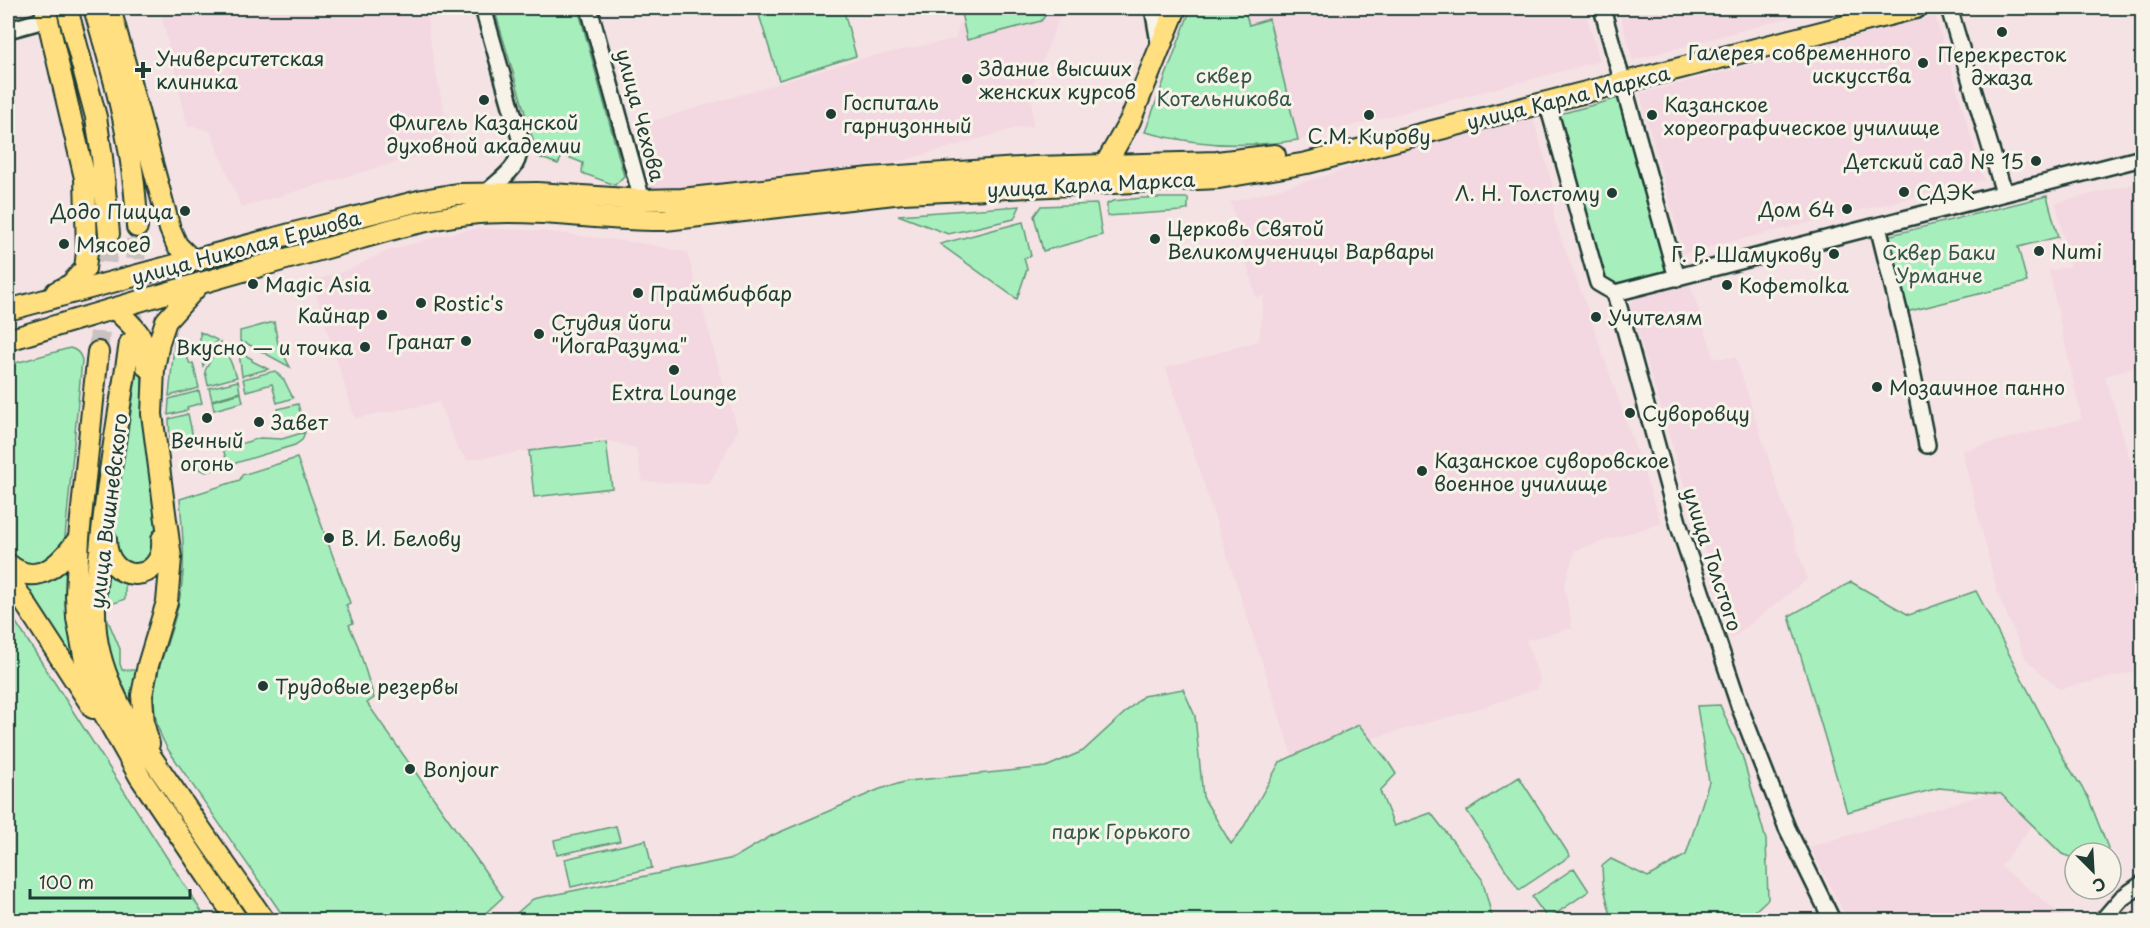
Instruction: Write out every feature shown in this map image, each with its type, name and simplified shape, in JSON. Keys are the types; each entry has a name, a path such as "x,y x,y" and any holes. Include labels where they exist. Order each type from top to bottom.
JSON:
{"main road":[{"path":"67,8 96,117 109,234"},
{"path":"94,8 123,116 136,195 137,227"},
{"path":"110,8 170,229 177,245 193,261"},
{"path":"1104,175 1130,122 1176,8"},
{"name":"улица Карла Маркса","path":"486,193 537,193 642,200 682,199 912,175 1034,167 1104,175 1219,178 1307,163 1547,102 1621,77 1869,8"},
{"name":"улица Карла Маркса","path":"255,267 424,222 467,214 516,212 626,220 665,220 903,193 1104,175 1304,151 1916,8"},
{"path":"33,303 70,285 85,269 87,251 85,178 47,14"},
{"name":"улица Николая Ершова","path":"8,310 423,200 457,194 486,193"},
{"name":"улица Николая Ершова","path":"8,340 255,267"},
{"path":"154,761 144,725 142,695 148,665 167,602 171,558 152,414 154,369 166,321 200,283"},
{"path":"105,501 106,551 109,560 116,568 134,574 150,569 160,559 163,548 146,414 147,349 138,331 116,309"},
{"name":"улица Вишневского","path":"130,343 105,501 96,580 95,620 98,644 106,675 120,705 154,761 264,921"},
{"name":"улица Вишневского","path":"98,352 79,538 77,618 85,662 102,710 140,777 237,921"},
{"path":"8,564 27,573 46,571 63,560 79,538"},
{"path":"8,578 52,648 140,777"}],"street":[{"path":"483,8 520,138 520,153 516,165 486,193"},
{"name":"улица Чехова","path":"589,8 642,200"},
{"path":"1153,8 1160,48"},
{"path":"1602,8 1677,278"},
{"path":"1949,8 2004,193"},
{"path":"8,30 47,14"},
{"name":"улица Толстого","path":"1547,102 1598,283 1615,293 1679,526 1740,708 1787,828 1832,921"},
{"path":"1615,293 2142,158"},
{"path":"1878,226 1904,331 1927,445"},
{"path":"2103,921 2122,898 2142,884"}],"shaded area":[{"path":"160,8 425,8 435,71 452,146 241,207 211,132 194,126 188,127"},
{"path":"987,8 1063,8 1031,89 1033,126 1016,128 901,161 666,190 652,188 647,181 638,146 642,134 633,127 864,58 955,39 960,23"},
{"path":"1244,8 1584,8 1600,61 1298,140 1269,20 1249,25"},
{"path":"1618,8 1824,8 1633,60"},
{"path":"1935,16 1984,180 1684,253 1640,94"},
{"name":"Казанское суворовское военное училище","path":"1533,118 1552,183 1554,220 1661,523 1575,550 1564,586 1572,628 1526,640 1540,680 1537,689 1473,710 1294,760 1166,368 1259,341 1264,295 1256,298 1231,202 1312,180 1398,152"},
{"path":"2142,182 2142,364 2105,376 2142,500 2142,670 2059,689 2026,659 1998,594 1962,451 2082,419 2049,271 2070,266 2056,203"},
{"path":"480,228 541,231 653,245 687,253 738,430 709,484 643,481 636,448 602,439 467,460 457,447 439,402 355,418 312,281 346,271 385,252 443,235"},
{"path":"1690,284 1714,358 1736,358 1807,579 1731,639 1630,306 1638,297"},
{"path":"2002,789 2035,822 2000,866 2068,920 1848,920 1810,847"}],"green space":[{"path":"494,8 578,8 624,176 615,185 582,173 583,163 563,155 558,164 538,157"},
{"path":"757,8 843,8 856,56 779,80"},
{"path":"960,8 1051,8 1041,21 967,40"},
{"name":"сквер Котельникова","path":"1191,8 1244,8 1249,25 1269,19 1298,140 1260,144 1221,144 1183,140 1145,132"},
{"path":"1623,97 1670,265 1667,272 1615,284 1605,282 1556,115"},
{"name":"Сквер Баки Урманче","path":"2047,196 2058,237 2018,247 2027,282 1906,312 1887,236"},
{"path":"1142,198 1188,198 1188,209 1107,216 1107,204 1113,201"},
{"path":"1097,204 1102,235 1043,251 1034,216 1041,206"},
{"path":"1020,206 1014,219 948,234 898,215"},
{"path":"1023,222 1031,256 1024,258 1027,269 1017,299 940,244"},
{"path":"274,322 278,344 290,367 240,341 240,331"},
{"path":"200,332 217,340 203,366 200,349"},
{"path":"175,336 183,347 190,364 193,363 199,388 169,396"},
{"path":"141,342 142,392 158,545 156,554 135,569 111,551"},
{"path":"220,342 237,377 208,385 205,371"},
{"path":"70,348 78,352 82,360 64,547 41,569 8,560 8,365"},
{"path":"239,352 252,361 268,369 242,376"},
{"path":"275,371 284,380 293,398 277,403 272,384 246,391 243,379"},
{"path":"238,381 240,392 212,400 209,388"},
{"path":"199,391 202,403 187,407 188,410 168,415 169,399"},
{"path":"241,393 243,402 214,410 212,401"},
{"path":"298,404 302,420 282,425 278,409"},
{"path":"188,414 193,437 170,444 169,419"},
{"path":"305,432 302,440 295,445 206,472 195,467 226,458 223,449 260,438 282,439"},
{"path":"606,442 612,488 534,497 529,451"},
{"name":"Трудовые резервы","path":"297,458 350,603 346,605 353,623 349,625 374,698 367,703 503,897 478,920 286,920 167,748 158,727 154,707 155,688 177,611 182,579 183,544 180,499 240,480 242,475"},
{"path":"65,565 66,604 70,630 83,679 18,576"},
{"path":"102,566 125,581 125,599 101,608"},
{"path":"1851,582 1909,615 1976,591 2065,761 2088,797 2105,841 2063,841 2062,854 2001,794 1939,788 1847,812 1789,616"},
{"path":"103,609 120,649 122,670 141,670 138,718 111,658 101,610"},
{"path":"8,610 207,920 8,920"},
{"name":"парк Горького","path":"1183,689 1195,716 1203,797 1231,844 1242,830 1280,762 1359,725 1396,774 1380,791 1394,826 1431,813 1482,879 1493,920 509,920 533,899 734,858 771,836 880,789 908,781 1046,767 1083,751 1143,696"},
{"path":"1720,705 1742,755 1766,840 1768,899 1745,920 1612,920 1603,884 1602,866 1611,859 1648,877 1686,855 1709,782 1697,706"},
{"path":"1519,777 1570,856 1519,890 1467,811"},
{"path":"616,826 620,841 557,855 554,840"},
{"path":"646,840 652,868 571,887 565,859"},
{"path":"1574,868 1589,891 1548,919 1532,897"}],"tunnel":[{"path":"132,319 137,227"},
{"path":"98,352 109,234"}],"place":[{"name":"Перекресток джаза","path":"2002,32"},
{"name":"Галерея современного искусства","path":"1923,63"},
{"name":"Университетская клиника","path":"143,70"},
{"name":"Здание высших женских курсов","path":"967,79"},
{"name":"Флигель Казанской духовной академии","path":"484,100"},
{"name":"Госпиталь гарнизонный","path":"831,114"},
{"name":"С.М. Кирову","path":"1369,115"},
{"name":"Казанское хореографическое училище","path":"1652,115"},
{"name":"Детский сад № 15","path":"2036,161"},
{"name":"СДЭК","path":"1904,192"},
{"name":"Л. Н. Толстому","path":"1612,193"},
{"name":"Дом 64","path":"1847,209"},
{"name":"Додо Пицца","path":"185,211"},
{"name":"Церковь Святой Великомученицы Варвары","path":"1155,239"},
{"name":"Мясоед","path":"64,244"},
{"name":"Numi","path":"2039,251"},
{"name":"Г. Р. Шамукову","path":"1834,254"},
{"name":"Magic Asia","path":"253,284"},
{"name":"Кофеmolka","path":"1727,285"},
{"name":"Праймбифбар","path":"638,293"},
{"name":"Rostic's","path":"421,303"},
{"name":"Кайнар","path":"382,315"},
{"name":"Учителям","path":"1596,317"},
{"name":"Студия йоги \"ЙогаРазума\"","path":"539,334"},
{"name":"Гранат","path":"466,341"},
{"name":"Вкусно — и точка","path":"365,347"},
{"name":"Extra Lounge","path":"674,370"},
{"name":"Мозаичное панно","path":"1877,387"},
{"name":"Суворовцу","path":"1630,413"},
{"name":"Вечный огонь","path":"207,418"},
{"name":"Завет","path":"259,422"},
{"name":"Казанское суворовское военное училище","path":"1422,471"},
{"name":"В. И. Белову","path":"329,538"},
{"name":"Трудовые резервы","path":"263,686"},
{"name":"Bonjour","path":"410,769"}]}
